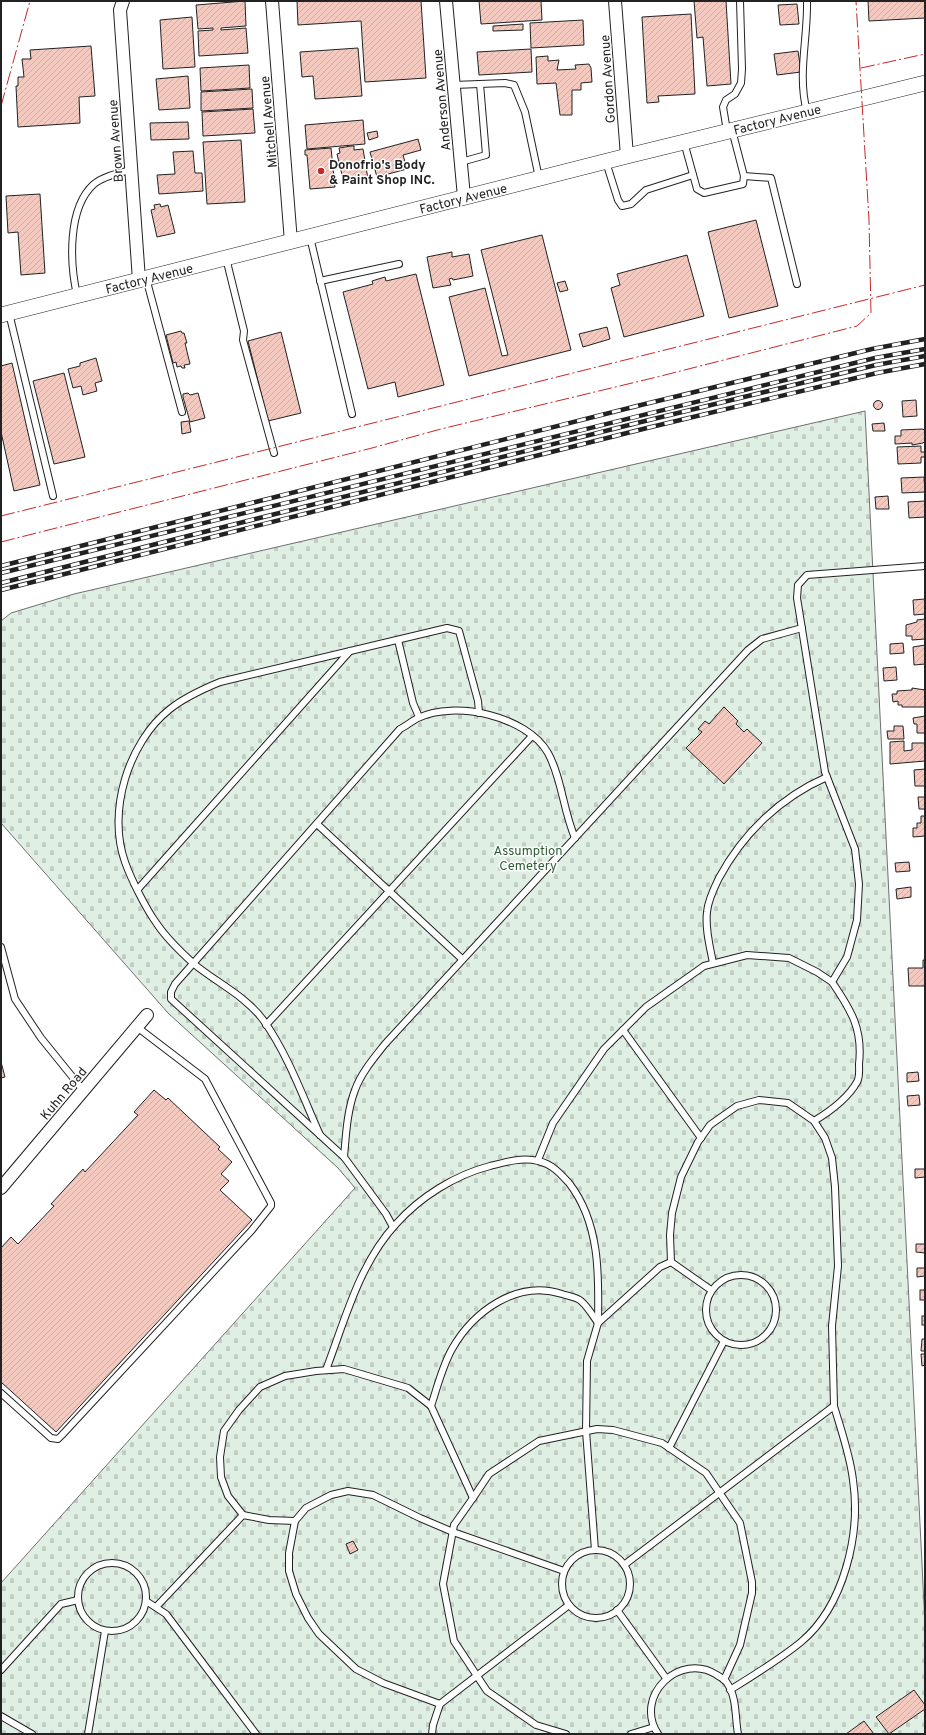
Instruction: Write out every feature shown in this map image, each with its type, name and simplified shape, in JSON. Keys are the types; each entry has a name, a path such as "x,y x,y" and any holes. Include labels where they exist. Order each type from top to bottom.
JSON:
{"street":[{"name":"Brown Avenue","path":"123,1 120,10 131,170 142,279"},
{"name":"Mitchell Avenue","path":"272,1 291,242"},
{"name":"Anderson Avenue","path":"446,1 464,197"},
{"name":"Gordon Avenue","path":"615,1 627,156"},
{"name":"Factory Avenue","path":"5,314 606,161 925,83"},
{"name":"Kuhn Road","path":"1,1188 147,1015"}],"lane":[{"path":"684,142 697,188 704,192 743,184 744,176 729,131 723,107 738,88 742,69 740,1"},
{"path":"807,1 803,50 803,94 807,112"},
{"path":"454,85 505,83 514,85 525,112 539,178"},
{"path":"461,162 486,155 480,84"},
{"path":"606,161 618,200 622,206 631,204 646,190 693,175"},
{"path":"77,296 72,275 72,255 78,212 85,196 94,184 107,177 131,170"},
{"path":"744,176 771,178 797,284"},
{"path":"310,237 352,414"},
{"path":"226,258 244,331 243,340 274,453"},
{"path":"320,281 399,264"},
{"path":"142,279 182,412"},
{"path":"5,314 54,496"},
{"path":"832,982 847,957 857,920 859,884 855,849 827,777 797,598 798,585 807,575 925,566"},
{"path":"320,1135 287,1062 266,1026 238,995 193,963 157,924 125,862 119,831 119,805 123,781 136,752 148,732 170,709 196,692 220,682 447,628 459,631 478,701 479,713"},
{"path":"344,1157 346,1135 355,1090 365,1070 384,1044 748,650 762,639 802,628"},
{"path":"398,640 413,703 419,717"},
{"path":"138,889 350,651"},
{"path":"393,1227 386,1214 344,1157 171,999 171,992 175,984 193,963 400,729 419,717 450,711 479,713 513,722 532,736 547,752 556,770 574,838"},
{"path":"266,1026 532,736"},
{"path":"713,964 707,932 707,911 714,889 729,860 748,834 780,806 806,786 827,777"},
{"path":"316,824 462,960"},
{"path":"1,947 15,999 41,1038 83,1090"},
{"path":"538,1160 553,1123 572,1094 604,1049 646,1007 704,966 747,955 789,958 817,972 832,982 850,1009 859,1034 860,1057 858,1081 843,1099 814,1121"},
{"path":"1,1393 50,1438 58,1439 252,1230 271,1206 271,1203 205,1079 137,1028"},
{"path":"623,1030 700,1138"},
{"path":"671,1262 670,1235 672,1213 681,1177 700,1138 710,1125 738,1106 758,1100 788,1104 814,1121 825,1138 832,1158 835,1187 838,1266 832,1326 834,1406 853,1480 855,1519 842,1584 825,1614 802,1641 771,1664 730,1690"},
{"path":"326,1370 364,1269 393,1227 418,1204 446,1184 486,1167 510,1161 538,1160 558,1170 574,1190 584,1209 594,1240 599,1279 598,1323 587,1361 586,1431 595,1550"},
{"path":"671,1262 711,1290"},
{"path":"598,1323 660,1267 671,1262"},
{"path":"739,1274 750,1275 769,1287 774,1297 776,1308 775,1319 771,1329 754,1343 742,1345 724,1341 714,1333 706,1317 705,1308 711,1290 718,1282 728,1276 739,1274"},
{"path":"431,1406 451,1350 464,1332 482,1312 497,1301 516,1293 537,1290 557,1292 581,1300 598,1323"},
{"path":"670,1448 724,1341"},
{"path":"296,1521 270,1520 243,1515 228,1496 221,1477 220,1457 224,1430 260,1387 286,1376 326,1370 344,1370 408,1388 431,1406 473,1498"},
{"path":"624,1565 834,1406"},
{"path":"566,1734 536,1725 488,1691 454,1641 443,1584 454,1525 489,1474 539,1441 597,1429 613,1430 662,1443 706,1473 740,1523 752,1582 752,1593 740,1645 724,1680"},
{"path":"440,1704 383,1683 356,1669 319,1634 296,1594 289,1571 289,1553 296,1521 306,1508 331,1494 348,1491 373,1494 420,1518 453,1532 564,1571"},
{"path":"156,1607 243,1515"},
{"path":"595,1550 602,1550 615,1555 624,1565 630,1581 630,1589 627,1597 617,1610 598,1618 587,1616 578,1612 570,1605 562,1589 564,1571 569,1562 585,1551 595,1550"},
{"path":"108,1564 123,1565 136,1573 146,1590 146,1601 140,1616 128,1628 116,1631 105,1631 95,1627 86,1620 80,1610 78,1600 82,1580 93,1569 108,1564"},
{"path":"1,1670 62,1604 78,1600"},
{"path":"146,1601 166,1614 256,1734"},
{"path":"432,1734 433,1725 440,1704 476,1675 570,1605"},
{"path":"617,1610 666,1678"},
{"path":"88,1734 105,1631"},
{"path":"658,1734 654,1727 650,1711 654,1694 666,1678 679,1670 694,1668 711,1671 724,1680 734,1699 738,1734"},
{"path":"1,1716 32,1734"},
{"path":"631,1734 654,1727"}],"green space":[{"name":"Assumption Cemetery","path":"865,411 925,1625 925,1734 1,1734 1,1583 355,1188 338,1168 168,1013 1,823 1,621 11,613 74,594"}],"building":[{"path":"245,1 246,26 221,28 221,30 246,28 248,53 199,56 198,31 213,30 213,28 198,29 196,5"},
{"path":"297,1 421,1 426,78 365,82 361,21 298,25"},
{"path":"479,1 541,1 542,20 481,24"},
{"path":"694,1 726,1 731,84 707,86 703,37 697,38"},
{"path":"868,1 925,1 925,18 869,21"},
{"path":"797,4 799,24 780,25 778,5"},
{"path":"691,14 695,94 658,96 659,102 647,103 642,17"},
{"path":"192,17 195,67 163,69 160,20"},
{"path":"583,20 584,45 531,48 530,23"},
{"path":"523,24 523,30 493,31 493,26"},
{"path":"91,46 95,96 79,97 80,123 18,127 16,86 18,86 18,77 24,77 22,59 31,59 30,50"},
{"path":"358,48 362,96 315,99 313,76 302,77 300,52"},
{"path":"531,49 532,72 479,75 477,52"},
{"path":"798,51 801,72 777,75 774,54"},
{"path":"548,56 548,61 559,60 557,70 576,69 575,65 589,64 591,68 592,82 581,83 581,90 572,90 572,115 560,115 556,83 537,84 536,57"},
{"path":"249,65 250,88 201,91 200,68"},
{"path":"188,76 190,108 159,110 156,79"},
{"path":"252,89 253,108 201,111 201,92"},
{"path":"253,109 255,133 203,136 202,112"},
{"path":"363,120 365,144 307,149 305,125"},
{"path":"188,122 189,139 151,140 150,123"},
{"path":"377,131 378,137 369,140 367,133"},
{"path":"418,139 421,150 403,155 407,169 377,177 370,152"},
{"path":"241,140 245,202 207,204 203,142"},
{"path":"354,146 354,150 363,149 368,179 344,183 337,154 340,153 339,148"},
{"name":"Donofrio's Body & Paint Shop INC.","path":"331,148 335,187 310,189 307,155 305,155 305,150"},
{"path":"193,151 195,173 202,173 203,191 159,194 157,175 175,174 173,152"},
{"path":"40,194 45,273 21,275 18,232 8,233 6,196"},
{"path":"160,204 161,207 168,205 175,233 157,237 151,210 155,209 154,205"},
{"path":"756,220 778,306 729,318 708,232"},
{"path":"542,235 571,350 469,376 449,297 485,288 502,356 508,355 481,250"},
{"path":"452,252 452,257 469,254 473,276 453,280 452,278 449,279 451,285 433,288 427,257"},
{"path":"687,255 704,316 624,337 611,288 620,285 617,274"},
{"path":"416,274 444,385 398,397 395,382 368,389 343,292 373,284 372,281 385,277 386,281"},
{"path":"565,281 568,290 560,292 557,283"},
{"path":"607,327 610,339 583,347 579,334"},
{"path":"181,331 184,333 187,343 185,343 190,364 184,365 185,368 182,368 181,366 177,367 176,362 173,363 166,335"},
{"path":"281,332 301,413 268,421 248,341"},
{"path":"96,358 102,381 95,383 97,391 83,395 81,386 73,388 68,369 80,366 80,363"},
{"path":"12,363 40,485 14,491 1,432 1,366"},
{"path":"64,373 85,457 54,464 33,381"},
{"path":"188,393 190,395 198,393 205,418 190,422 183,397 183,394"},
{"path":"878,400 883,405 878,410 873,405"},
{"path":"916,400 917,416 903,417 902,401"},
{"path":"189,421 191,432 182,434 181,422"},
{"path":"884,423 885,431 873,431 872,424"},
{"path":"901,430 925,430 925,441 923,443 912,445 912,443 895,444 895,436 901,436"},
{"path":"921,446 921,452 925,452 925,457 921,457 921,463 898,464 897,447"},
{"path":"924,477 925,492 902,493 901,478"},
{"path":"888,496 889,509 876,509 875,497"},
{"path":"925,501 925,517 909,518 908,502"},
{"path":"925,599 925,614 914,615 913,600"},
{"path":"925,619 925,639 912,640 912,636 906,636 906,625 917,622 917,620"},
{"path":"903,643 904,653 890,654 890,644"},
{"path":"925,645 925,664 914,665 913,647"},
{"path":"896,667 897,680 884,681 883,668"},
{"path":"912,688 925,690 925,707 902,707 902,705 898,705 898,701 893,702 892,694 897,694 897,691 912,690"},
{"path":"724,707 738,721 736,724 744,732 747,729 762,743 724,784 686,748 702,732 698,729 705,721 709,724"},
{"path":"925,716 925,733 917,733 917,724 914,724 913,718"},
{"path":"894,726 903,726 904,739 888,739 887,731 894,731"},
{"path":"904,741 904,751 912,750 912,743 925,743 925,761 890,764 890,742"},
{"path":"925,769 925,786 915,786 914,770"},
{"path":"918,797 925,797 925,809 919,809"},
{"path":"921,816 925,816 925,836 913,837 913,828 917,828 917,823 921,823"},
{"path":"909,862 910,871 896,872 895,863"},
{"path":"911,887 911,897 897,899 896,889"},
{"path":"923,960 925,960 925,986 909,986 908,968 923,968"},
{"path":"1,1062 5,1077 1,1078"},
{"path":"918,1072 919,1081 907,1082 907,1073"},
{"path":"154,1090 166,1100 168,1098 220,1147 218,1149 232,1162 221,1174 229,1181 220,1190 252,1220 56,1432 1,1382 1,1248 11,1237 18,1244 54,1206 51,1204 83,1169 85,1172 138,1115 134,1112"},
{"path":"919,1095 920,1105 908,1106 907,1096"},
{"path":"915,1169 925,1169 925,1177 915,1178"},
{"path":"916,1244 925,1244 925,1253 916,1252"},
{"path":"917,1268 925,1268 925,1276 917,1277"},
{"path":"920,1290 925,1290 925,1300 920,1300"},
{"path":"922,1316 925,1316 925,1325 922,1325"},
{"path":"922,1339 925,1339 925,1351 921,1351"},
{"path":"921,1354 925,1354 925,1365 922,1366"},
{"path":"353,1541 358,1550 350,1554 346,1544"},
{"path":"914,1690 925,1705 925,1709 889,1734 876,1717"},
{"path":"864,1721 874,1734 846,1734"}],"railway":[{"path":"1,566 641,405 872,349 925,339"},
{"path":"1,573 875,358 925,349"},
{"path":"1,583 645,421 876,365 925,356"},
{"path":"1,590 647,428 877,373 925,364"}],"power":[{"path":"1,106 30,1"},
{"path":"1,542 372,448 441,429 657,377 857,326 871,313 869,220 856,1"},
{"path":"861,68 925,54"},
{"path":"1,516 925,285"}],"place":[{"name":"Donofrio's Body & Paint Shop INC.","path":"321,171"}]}
